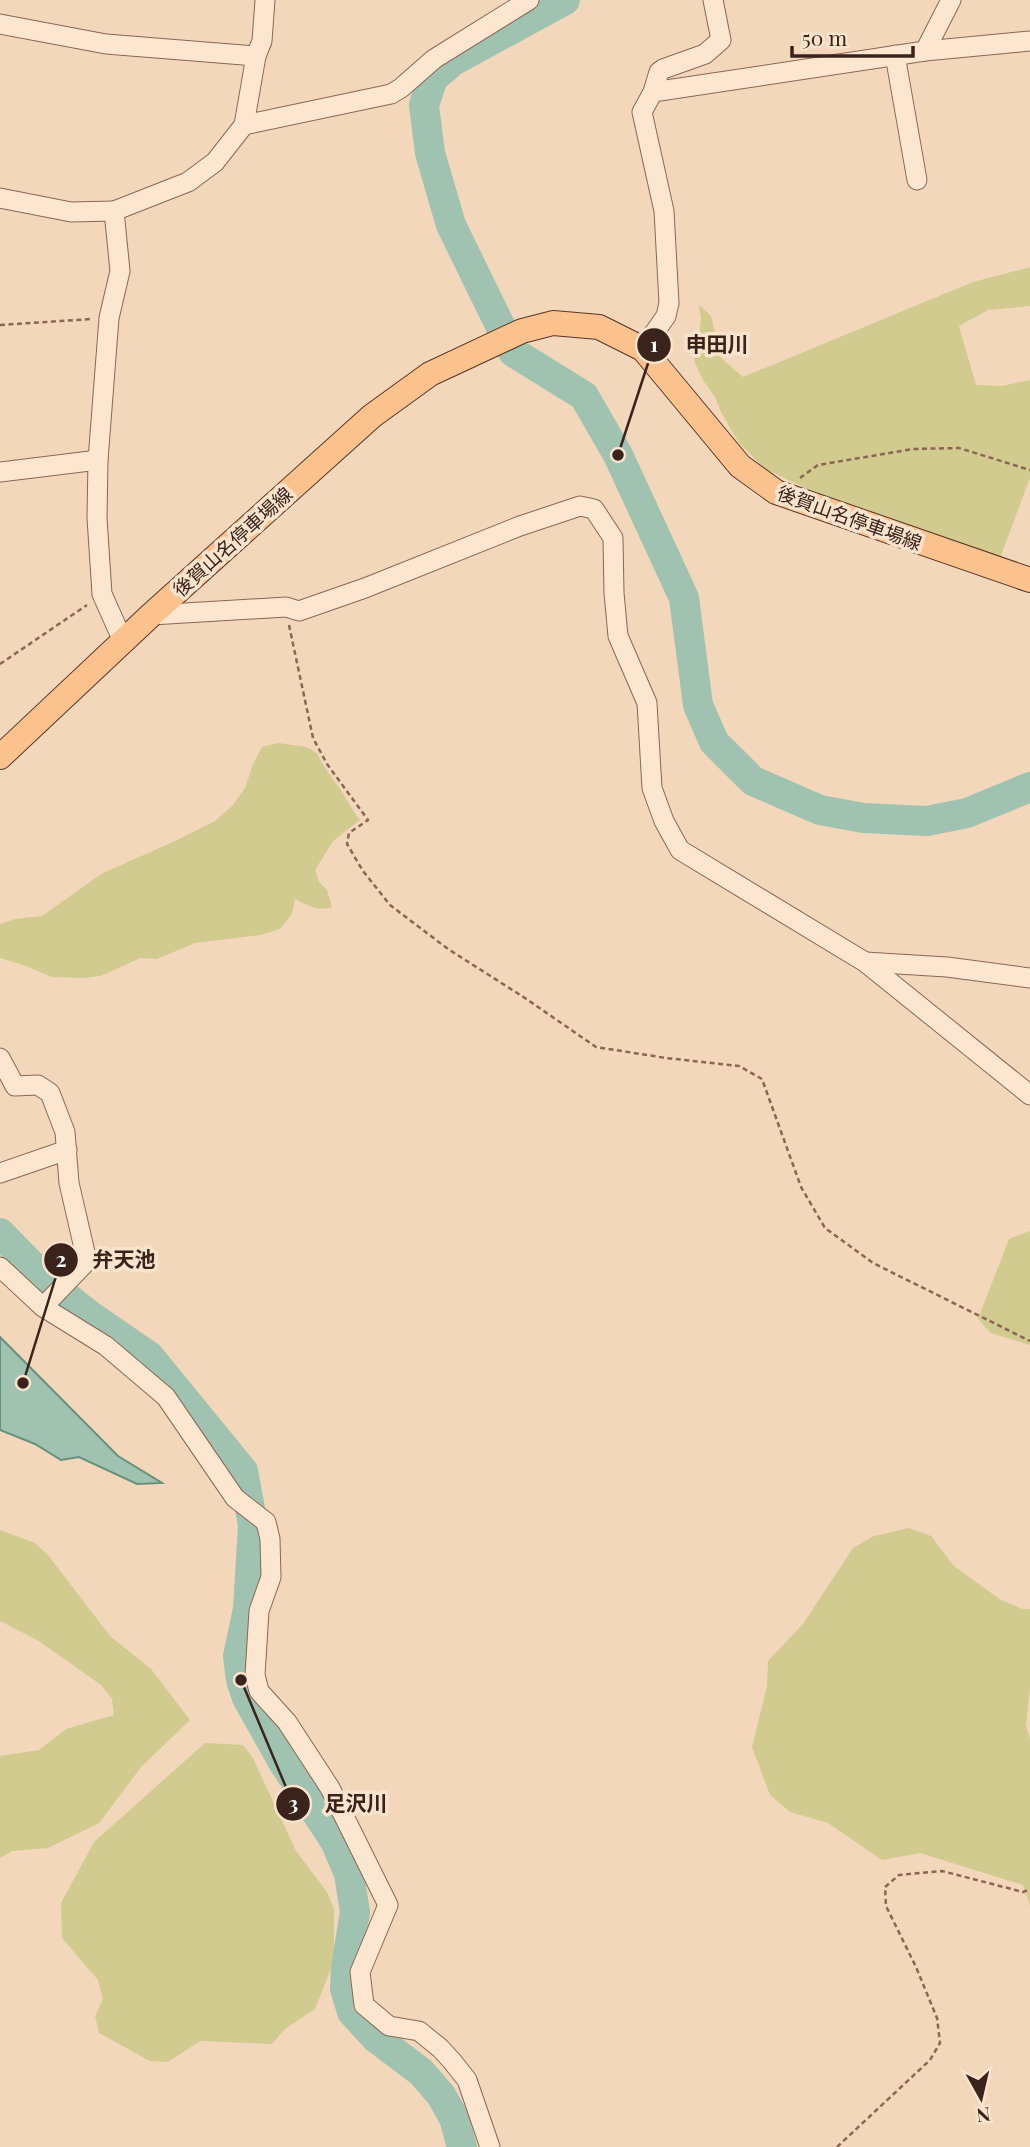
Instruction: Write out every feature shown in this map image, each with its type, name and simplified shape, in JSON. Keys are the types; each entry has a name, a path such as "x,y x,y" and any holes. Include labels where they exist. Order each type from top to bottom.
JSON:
{"main road":[{"name":"後賀山名停車場線","path":"0,757 150,615 372,416 430,374 522,331 553,323 599,327 643,349 740,466 776,492 1030,580"}],"street":[{"path":"0,198 71,212 114,211 188,182 215,162 244,125 256,56 262,41 265,0"},
{"path":"244,125 391,94 434,59 529,0"},
{"path":"643,349 666,316 669,303 664,211 642,112 653,92 659,72 705,54 721,40 713,0"},
{"path":"925,51 951,0"},
{"path":"0,24 106,44 256,56"},
{"path":"653,92 895,55 1030,41"},
{"path":"895,55 917,180"},
{"path":"114,211 120,271 109,318 98,460 97,518 102,594 122,641"},
{"path":"0,472 98,460"},
{"path":"150,615 286,607 299,611 365,588 520,526 580,506 594,509 613,538 618,636 647,703 652,788 664,821 680,850 864,962 1030,1095"},
{"path":"864,962 947,967 1030,978"},
{"path":"0,1058 15,1086 38,1085 50,1093 65,1132 69,1183 87,1261 43,1307"},
{"path":"0,1173 66,1150"},
{"path":"0,1268 43,1307 106,1346 166,1397 235,1498 265,1522 270,1539 271,1577 259,1611 255,1675 259,1691 287,1722 330,1788 388,1905 360,1972 365,2005 389,2026 419,2031 452,2061 467,2080 490,2147"}],"path":[{"path":"0,325 109,318"},
{"path":"776,492 818,465 913,449 959,448 1030,470"},
{"path":"0,664 102,594"},
{"path":"286,607 313,738 327,764 368,820 349,833 347,844 363,871 390,905 448,949 596,1047 739,1066 762,1079 801,1188 825,1228 873,1264 1030,1341"},
{"path":"837,2147 930,2060 940,2043 937,2018 886,1906 885,1887 899,1875 942,1871 1023,1892 1030,1889"}],"shaded area":[{"path":"1030,267 1030,306 988,310 959,326 976,385 1002,386 1030,380 1030,478 1000,558 827,498 765,469 739,443 694,361 697,352 708,349 699,337 699,305 711,316 722,359 743,377 973,282"},
{"path":"278,743 306,747 317,753 360,820 333,841 315,870 319,882 327,890 332,907 317,908 295,899 292,914 280,929 260,935 195,943 157,959 140,958 101,976 52,977 0,958 0,924 15,919 42,916 101,874 215,821 233,805 245,788 262,747"},
{"path":"1030,1231 1030,1345 991,1333 978,1319 1009,1239"},
{"path":"0,1337 118,1456 162,1483 137,1484 79,1457 61,1460 35,1444 0,1430"},
{"path":"909,1528 931,1536 954,1566 1001,1600 1030,1609 1030,1687 1026,1726 1030,1739 1030,1906 1023,1885 920,1853 882,1860 828,1823 790,1812 770,1795 752,1747 767,1686 768,1661 803,1624 853,1548 874,1536"},
{"path":"0,1530 35,1543 48,1555 110,1636 151,1669 190,1720 142,1766 99,1823 48,1848 12,1851 0,1858 0,1756 39,1750 66,1729 114,1715 112,1699 101,1685 39,1641 0,1621"},
{"path":"205,1743 243,1745 253,1758 296,1851 327,1892 334,1909 334,1961 315,2009 285,2029 272,2044 200,2041 168,2062 150,2061 99,2033 95,2016 103,1999 98,1980 62,1938 61,1903 94,1842"}],"waterway":[{"path":"565,0 453,61 433,78 424,105 430,153 451,225 513,352 584,396 618,455 684,598 698,705 714,742 753,781 820,810 863,818 927,821 967,813 1030,787"},
{"path":"0,1233 49,1283 149,1356 243,1471 253,1525 248,1609 238,1656 241,1680 247,1698 283,1762 335,1841 349,1874 355,1912 345,1989 352,2012 376,2038 421,2072 441,2095 454,2118 462,2147"}],"place":[{"name":"申田川","path":"618,455"},
{"name":"弁天池","path":"23,1383"},
{"name":"足沢川","path":"241,1680"}]}
